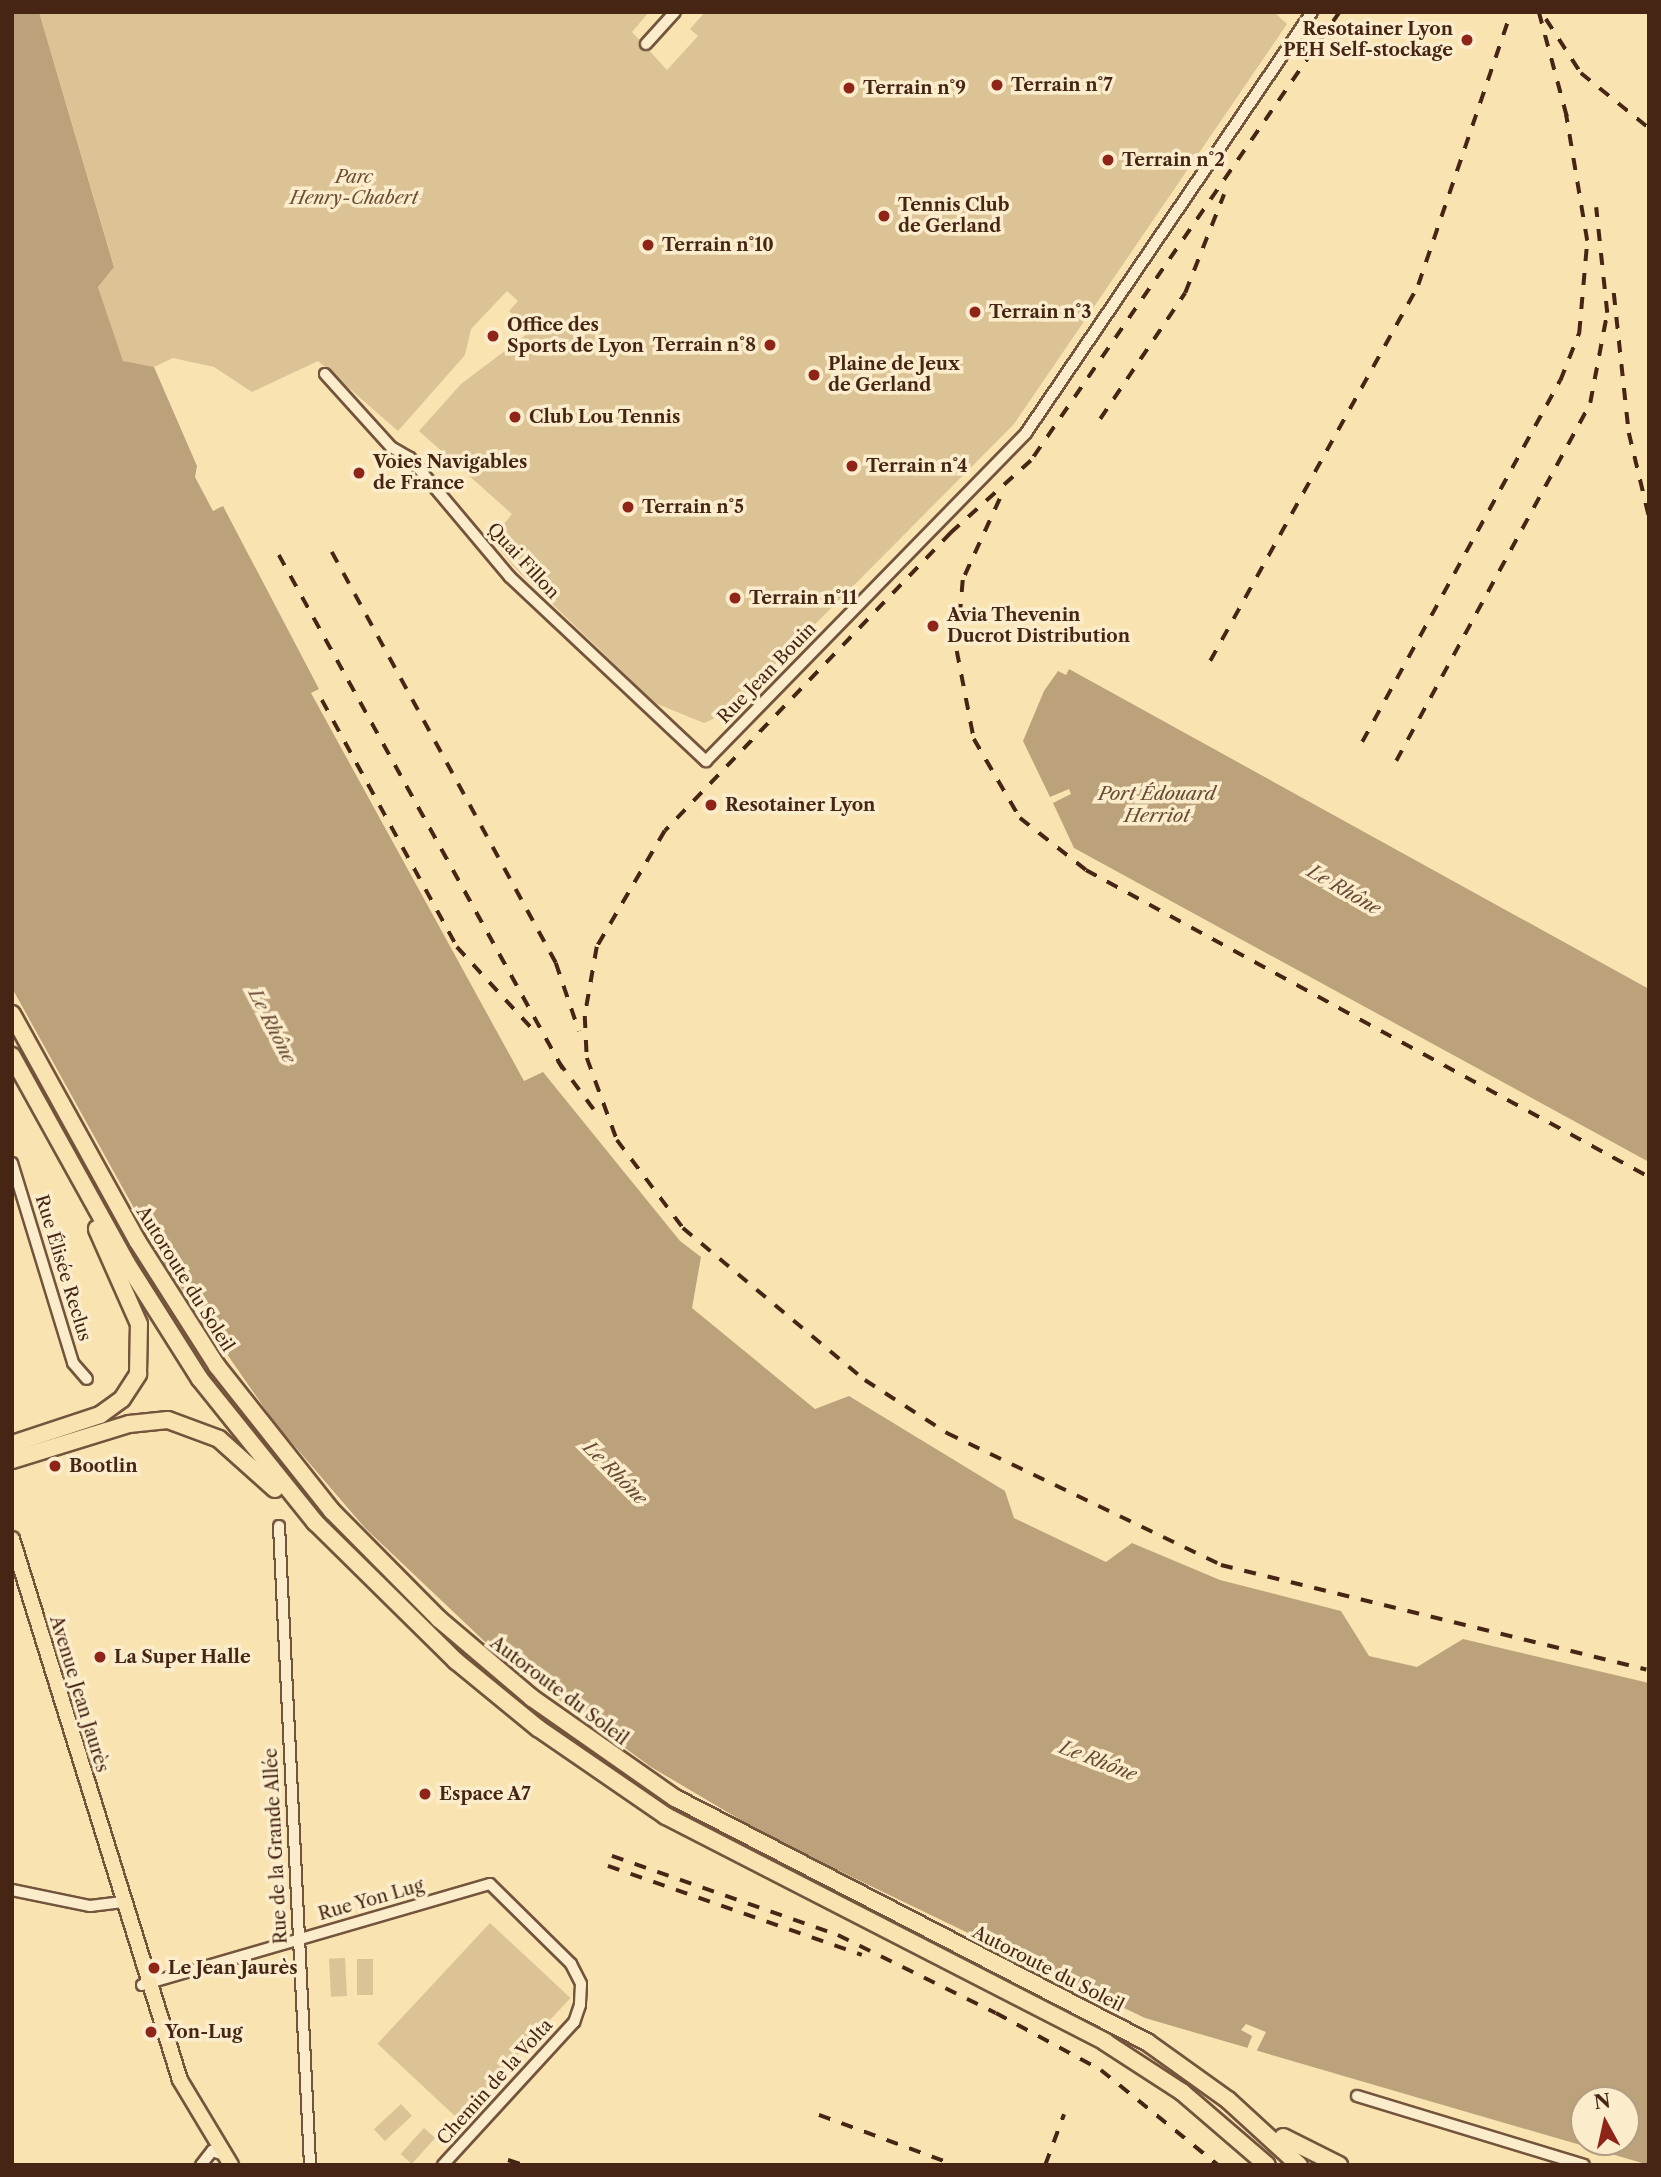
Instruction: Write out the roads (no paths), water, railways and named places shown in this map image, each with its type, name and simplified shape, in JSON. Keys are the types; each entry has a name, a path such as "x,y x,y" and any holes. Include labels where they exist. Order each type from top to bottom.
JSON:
{"highway":[{"name":"Autoroute du Soleil","path":"12,1014 138,1242 217,1366 332,1511 439,1619 531,1698 675,1798 777,1856 1094,2012 1202,2080 1299,2165"},
{"path":"12,1056 55,1134 201,1379 348,1557"},
{"path":"12,1444 108,1410 131,1387 142,1354 135,1314 55,1134"},
{"path":"12,1460 138,1422 191,1425 226,1444 501,1699 632,1794 765,1872 1113,2047 1213,2116 1267,2165"},
{"path":"1202,2080 1298,2148 1339,2165"}],"main road":[{"name":"Avenue Jean Jaurès","path":"12,1539 182,2102 212,2151 226,2162"},
{"name":"Avenue Jean Jaurès","path":"146,1984 183,2089 226,2162"}],"street":[{"path":"646,44 675,12"},
{"name":"Rue Jean Bouin","path":"706,761 1026,433 1312,12"},
{"name":"Quai Fillon","path":"325,374 391,447 410,458 510,577 706,761"},
{"name":"Rue Élisée Reclus","path":"12,1163 73,1363 87,1380"},
{"name":"Rue de la Grande Allée","path":"279,1526 310,2165"},
{"name":"Rue Yon Lug","path":"146,1984 490,1885 570,1964 581,1984 573,2022"},
{"path":"12,1890 90,1906 121,1903"},
{"name":"Chemin de la Volta","path":"443,2165 573,2022"},
{"path":"1357,2096 1584,2165"},
{"path":"201,2165 212,2151"}],"water":[{"name":"Le Rhône","path":"12,12 39,12 114,267 98,287 123,361 154,367 197,466 195,477 213,511 223,506 319,689 311,693 524,1081 543,1072 680,1241 701,1257 692,1308 815,1409 849,1396 1005,1491 1014,1518 1106,1562 1132,1543 1220,1580 1341,1611 1369,1656 1417,1667 1463,1639 1649,1683 1649,2165 1618,2156 1640,2156 1640,2086 1570,2086 1570,2142 1145,2018 773,1839 651,1767 501,1657 365,1528 274,1422 166,1266 12,988"},
{"name":"Port Édouard Herriot","path":"1069,669 1649,989 1649,1162 1074,848 1053,803 1071,794 1069,789 1050,797 1023,741 1044,691 1058,671 1066,675"}],"railway":[{"path":"1340,12 1031,461 951,533 665,831 597,947 585,1016 587,1058 617,1140 683,1228 865,1380 947,1433 1221,1565 1646,1669"},
{"path":"1210,661 1418,285 1511,12"},
{"path":"1539,12 1569,124"},
{"path":"1546,19 1581,73 1649,128"},
{"path":"1362,742 1560,381 1579,333 1587,241 1566,115"},
{"path":"1100,419 1185,293 1224,194"},
{"path":"1396,761 1590,403 1607,313 1596,208"},
{"path":"1614,293 1629,433 1649,516"},
{"path":"1000,499 963,580 957,651 974,739 1020,818 1086,870 1649,1177"},
{"path":"332,552 556,963 579,1031"},
{"path":"279,555 563,1069"},
{"path":"322,700 457,947 537,1034"},
{"path":"558,1061 598,1115"},
{"path":"612,1856 838,1935 996,2013 1101,2070 1218,2165"},
{"path":"608,1866 862,1955"},
{"path":"1045,2165 1064,2114"},
{"path":"819,2115 955,2165"},
{"path":"508,2160 523,2165"}],"place":[{"name":"Resotainer Lyon PEH Self-stockage","path":"1467,40"},
{"name":"Terrain n°7","path":"997,85"},
{"name":"Terrain n°9","path":"849,88"},
{"name":"Terrain n°2","path":"1108,160"},
{"name":"Tennis Club de Gerland","path":"884,216"},
{"name":"Terrain n°10","path":"648,245"},
{"name":"Terrain n°3","path":"975,312"},
{"name":"Office des Sports de Lyon","path":"493,336"},
{"name":"Terrain n°8","path":"770,345"},
{"name":"Plaine de Jeux de Gerland","path":"814,375"},
{"name":"Club Lou Tennis","path":"515,417"},
{"name":"Terrain n°4","path":"852,466"},
{"name":"Voies Navigables de France","path":"359,473"},
{"name":"Terrain n°5","path":"628,507"},
{"name":"Terrain n°11","path":"735,598"},
{"name":"Avia Thevenin Ducrot Distribution","path":"933,626"},
{"name":"Resotainer Lyon","path":"711,805"},
{"name":"Bootlin","path":"55,1466"},
{"name":"La Super Halle","path":"100,1657"},
{"name":"Espace A7","path":"425,1794"},
{"name":"Le Jean Jaurès","path":"154,1968"},
{"name":"Yon-Lug","path":"151,2032"}],"park label":[{"name":"Parc Henry-Chabert","path":"354,188"}]}
